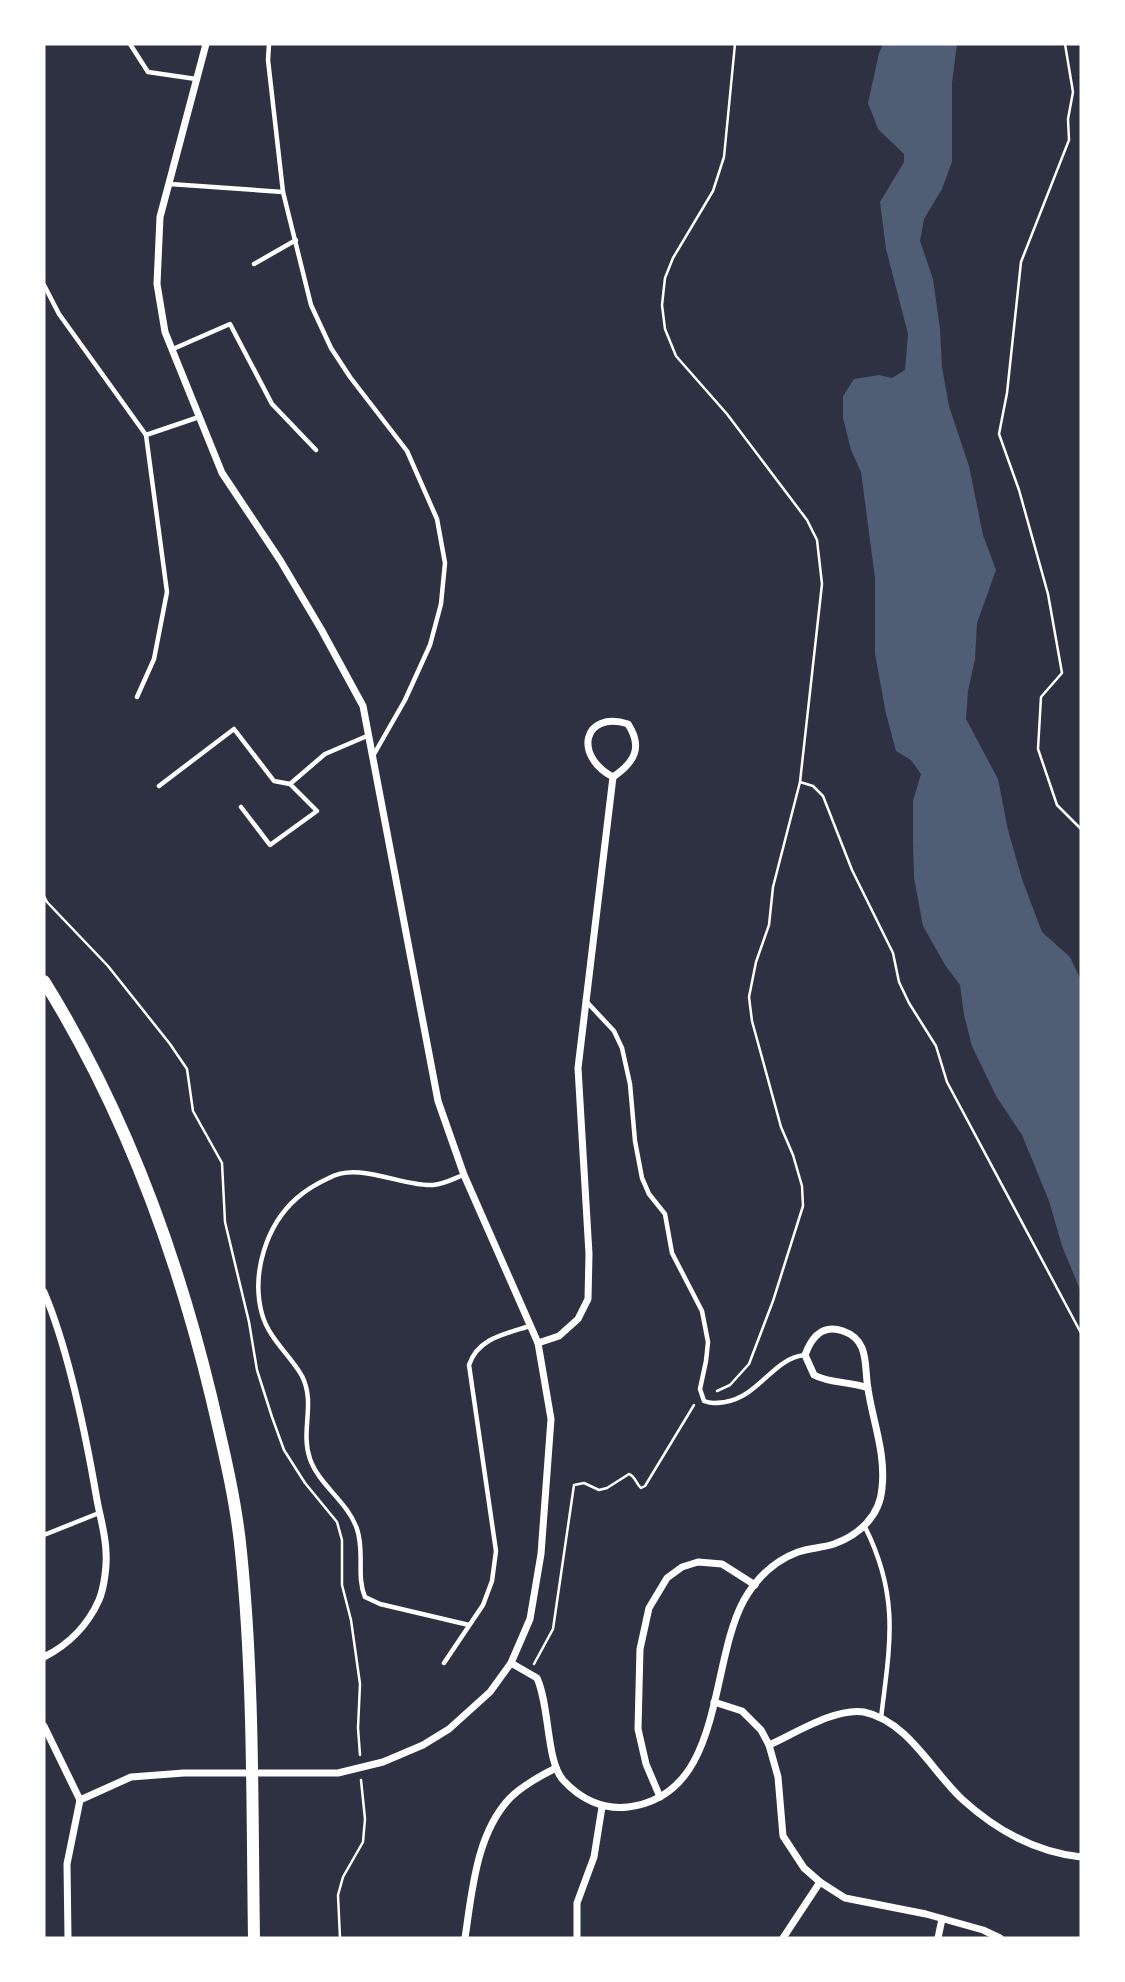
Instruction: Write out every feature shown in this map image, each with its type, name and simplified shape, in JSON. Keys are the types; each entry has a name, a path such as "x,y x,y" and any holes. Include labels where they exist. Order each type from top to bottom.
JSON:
{"main road":[{"path":"44,981 94,1071 148,1190 199,1346 223,1447 241,1550 249,1664 254,1938"}],"street":[{"path":"80,1800 131,1777 184,1773 338,1773 383,1762 423,1745 449,1729 490,1692 511,1663 530,1619 541,1554 551,1419 538,1343 464,1175 438,1101 363,706 280,560 222,473 165,331 156,284 160,217 206,44"},
{"path":"538,1343 559,1336 578,1319 588,1299 589,1254 578,1068 614,777 628,767 636,749 636,736 628,724 614,719 599,724 589,736 587,748 593,762 601,771 614,777"},
{"path":"44,1292 72,1384 106,1553 100,1599 83,1628 44,1657"},
{"path":"511,1663 537,1678 556,1768 562,1779 579,1793 610,1809 652,1802 673,1790 706,1738 731,1629 754,1585 773,1565 798,1552 835,1543 865,1527 874,1513 883,1489 882,1457 867,1388 864,1348 853,1334 827,1328 816,1334 805,1354 814,1375 824,1380 853,1382 867,1388"},
{"path":"660,1797 646,1764 638,1729 640,1648 649,1608 667,1578 682,1567 698,1562 722,1564 754,1585"},
{"path":"715,1702 742,1710 761,1730 769,1745 778,1777 783,1836 804,1868 820,1882 845,1898 942,1919 983,1930 1000,1938"},
{"path":"769,1745 838,1714 863,1712 880,1718 913,1741 962,1800 1010,1836 1059,1855 1081,1857"},
{"path":"44,1726 80,1800 67,1864 68,1938"},
{"path":"465,1938 479,1858 492,1826 510,1799 534,1779 556,1768"},
{"path":"577,1938 577,1903 594,1857 602,1807"},
{"path":"783,1938 820,1882"},
{"path":"938,1938 942,1919"}],"lane":[{"path":"130,44 148,72 196,79"},
{"path":"269,44 268,60 283,192 311,305 331,348 407,452 437,519 445,563 441,604 430,645 405,700 372,756"},
{"path":"169,184 283,192"},
{"path":"254,264 296,240"},
{"path":"44,285 59,314 146,435 167,592 155,659 137,697"},
{"path":"172,350 230,324 272,404 316,450"},
{"path":"146,435 199,416"},
{"path":"159,786 234,729 274,782 290,783 326,754 367,736"},
{"path":"241,807 270,845 317,811 290,783"},
{"path":"585,1000 614,1031 622,1048 630,1084 635,1141 642,1178 649,1194 665,1214 672,1253 702,1311 708,1342 701,1379 701,1397 707,1403 714,1404 744,1397 785,1362 805,1354"},
{"path":"464,1175 431,1185 360,1173 332,1176 298,1198 279,1219 266,1245 258,1276 262,1314 277,1346 302,1377 310,1403 305,1437 310,1461 346,1509 357,1529 362,1554 360,1586 365,1597 380,1604 469,1626"},
{"path":"444,1663 483,1605 492,1581 496,1551 469,1365 473,1354 492,1338 531,1325"},
{"path":"44,1535 99,1513"},
{"path":"865,1527 878,1554 891,1613 880,1718"}],"path":[{"path":"528,1672 553,1629 574,1485 584,1483 599,1490 629,1474 641,1488 645,1486 695,1403 701,1397 730,1385 749,1364 773,1301 803,1206 802,1186 781,1127 752,1021 749,997 756,962 769,925 773,887 800,782 822,584 817,540 807,520 727,415 676,356 665,329 662,305 664,278 713,191 724,157 734,44"},
{"path":"1065,44 1073,92 1068,119 1069,140 1021,262 1007,393 999,433 1019,491 1048,594 1062,673 1041,697 1038,749 1057,805 1081,829"},
{"path":"800,782 813,786 823,796 852,870 893,953 900,982 909,1003 936,1046 947,1082 1081,1333"},
{"path":"44,896 108,966 187,1069 194,1111 222,1163 225,1222 249,1322 257,1370 272,1417 284,1450 305,1483 337,1522 342,1541 342,1585 351,1620 360,1684 358,1728 365,1819 362,1842 343,1877 338,1895 340,1938"}],"water":[{"path":"883,44 957,44 952,83 952,162 942,189 924,219 920,241 933,279 949,406 969,466 983,535 996,570 977,623 975,659 968,691 966,719 998,779 1008,830 1022,879 1042,932 1070,957 1081,980 1081,1292 1022,1135 996,1096 972,1046 960,985 923,926 914,878 913,842 913,801 921,774 911,760 896,751 875,654 875,578 861,472 851,450 843,418 843,396 854,379 879,375 892,378 905,370 908,334 886,249 880,202 904,162 904,154 878,129 868,103"}]}
